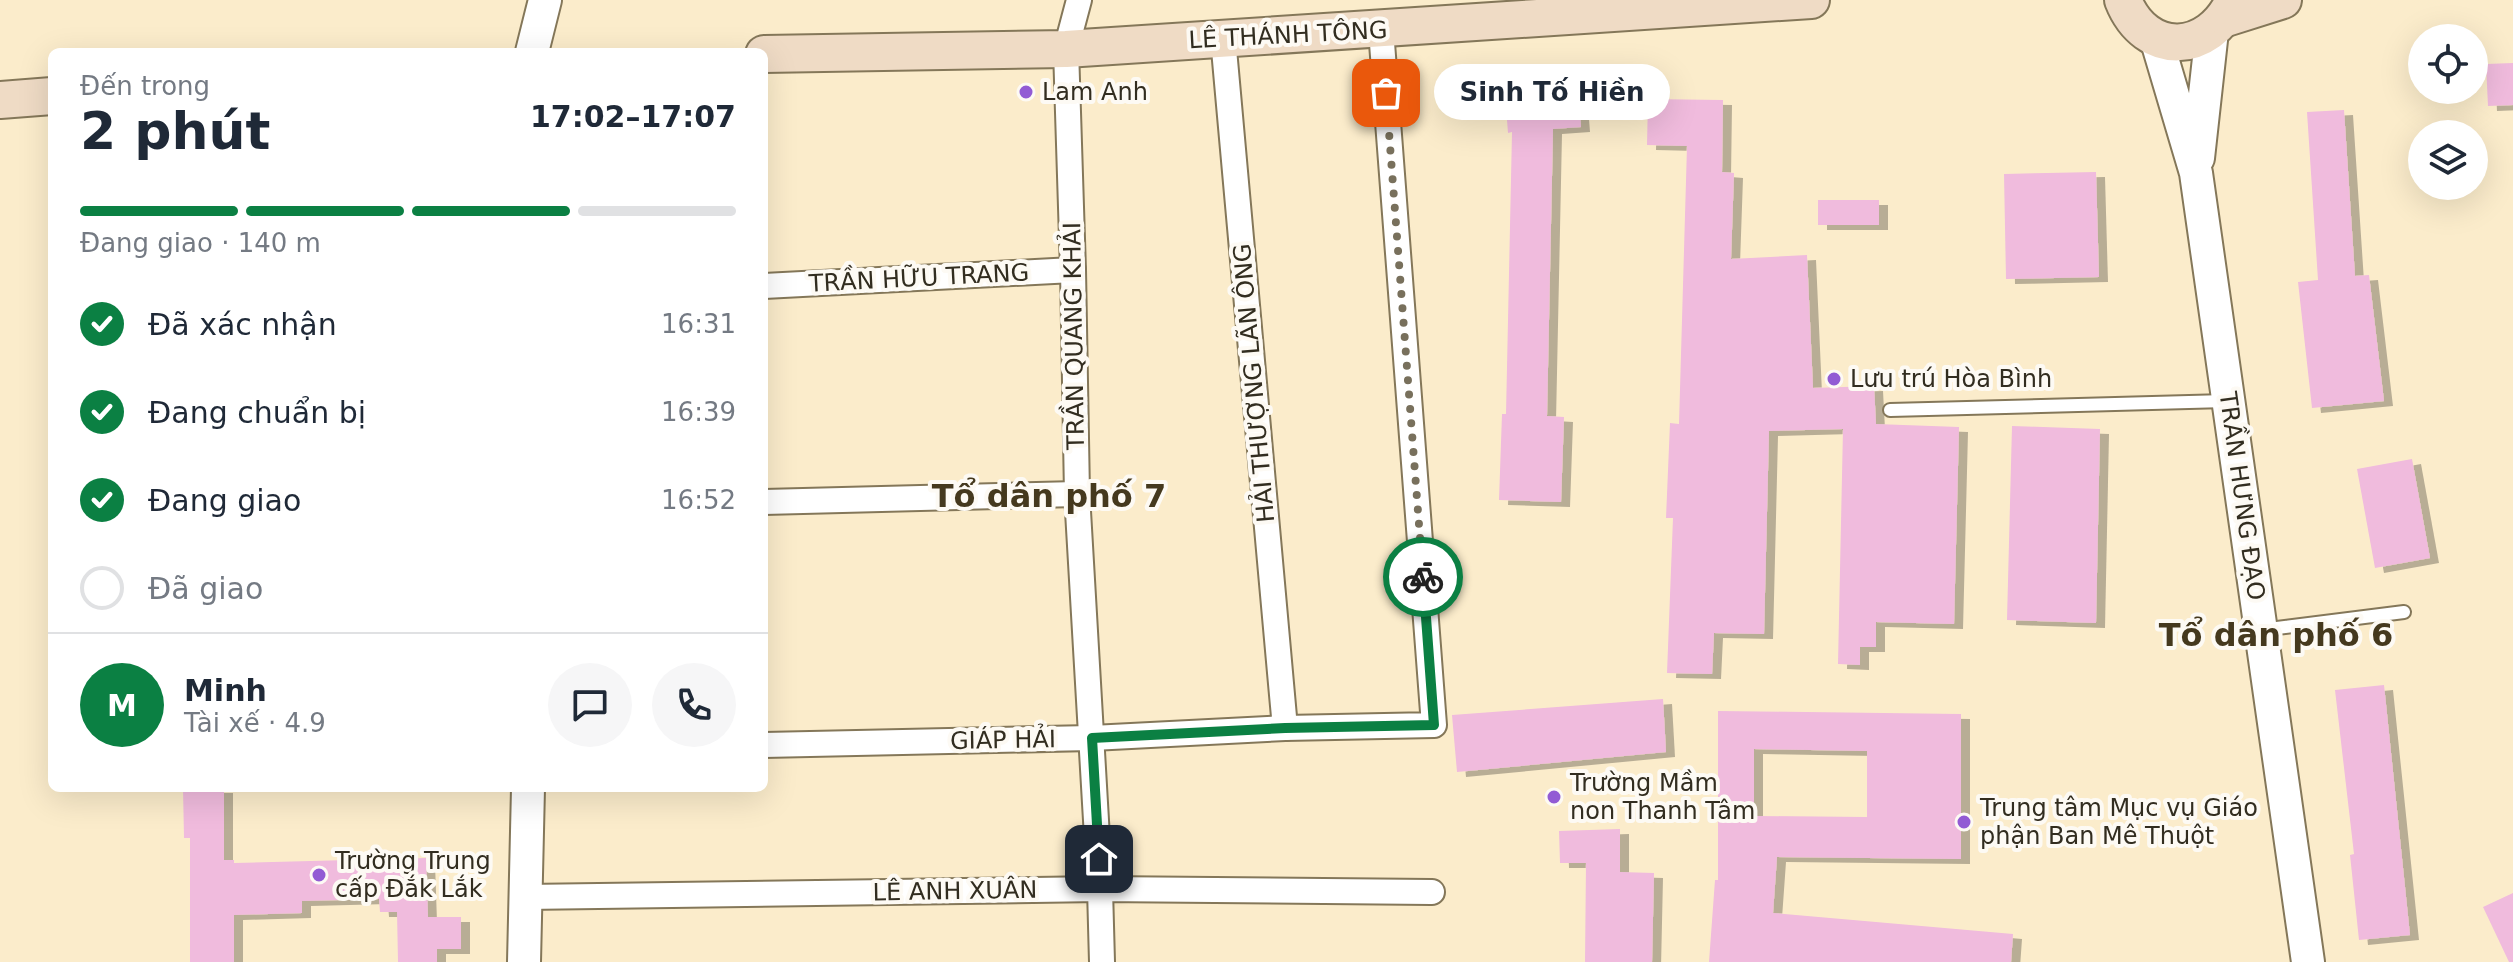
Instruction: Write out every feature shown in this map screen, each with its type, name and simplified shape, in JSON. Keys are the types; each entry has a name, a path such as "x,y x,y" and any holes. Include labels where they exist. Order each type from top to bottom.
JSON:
{"main road":[{"name":"LÊ THÁNH TÔNG","path":"768,54 1066,49 1381,30 1632,7 1811,0"},
{"path":"2123,0 2128,13 2140,28 2156,38 2175,42 2195,40 2224,16 2283,0"},
{"path":"0,100 48,96"}],"street":[{"path":"533,48 545,0"},
{"name":"TRẦN QUANG KHẢI","path":"1079,0 1066,49 1077,494 1102,962"},
{"name":"TRẦN HƯNG ĐẠO","path":"2196,173 2224,16"},
{"name":"GIÁP HẢI","path":"768,745 1092,738 1285,728 1434,725 1381,30"},
{"name":"HẢI THƯỢNG LÃN ÔNG","path":"1223,38 1285,728"},
{"name":"TRẦN HƯNG ĐẠO","path":"2156,38 2196,173 2308,962"},
{"name":"TRẦN HỮU TRANG","path":"768,286 1073,270"},
{"path":"768,502 1077,494"},
{"path":"524,962 528,792"},
{"name":"LÊ ANH XUÂN","path":"525,897 1100,889 1432,892"}],"lane":[{"path":"1890,410 2229,401"},
{"path":"2261,630 2404,612"}],"building":[{"path":"2513,63 2513,105 2488,106 2488,64"},
{"path":"1578,88 1581,127 1553,129 1547,416 1564,417 1561,502 1499,500 1502,414 1506,414 1512,132 1508,133 1505,94"},
{"path":"1648,99 1723,100 1722,172 1734,173 1731,259 1807,255 1813,388 1874,386 1876,424 1959,427 1954,624 1876,622 1876,647 1860,647 1860,665 1838,664 1843,429 1769,431 1764,634 1714,633 1712,674 1667,673 1673,518 1666,518 1670,423 1679,424 1687,146 1647,145"},
{"path":"2344,110 2355,276 2369,275 2384,401 2312,408 2298,282 2318,280 2307,112"},
{"path":"2096,172 2099,277 2006,279 2004,174"},
{"path":"1818,200 1879,200 1879,225 1818,225"},
{"path":"2012,426 2100,429 2096,623 2007,620"},
{"path":"2412,459 2430,558 2375,568 2357,469"},
{"path":"2384,685 2410,935 2359,940 2350,855 2354,854 2335,690"},
{"path":"1663,699 1666,752 1457,772 1452,715"},
{"path":"1718,711 1961,714 1961,859 1777,857 1773,913 2013,934 2011,962 1709,962 1715,880 1718,880","holes":["1754,749 1867,751 1867,817 1754,816"]},
{"path":"183,792 224,792 224,860 234,860 234,863 426,858 428,917 461,917 461,949 437,949 437,962 398,962 397,912 380,912 379,899 302,901 302,913 234,915 234,962 190,962 190,838 184,838"},
{"path":"1620,829 1620,872 1654,873 1652,962 1585,962 1586,863 1560,863 1559,831"},
{"path":"2513,893 2513,962 2509,962 2483,907"}],"way so far":[{"path":"1386,93 1423,577"}],"place":[{"name":"Lam Anh","path":"1026,92"},
{"name":"Sinh Tố Hiền","path":"1386,93"},
{"name":"Lưu trú Hòa Bình","path":"1834,379"},
{"name":"Trường Mầm non Thanh Tâm","path":"1554,797"},
{"name":"Trung tâm Mục vụ Giáo phận Ban Mê Thuột","path":"1964,822"},
{"name":"Trường Trung cấp Đắk Lắk","path":"319,875"}],"district":[{"name":"Tổ dân phố 7","path":"1049,496"},
{"name":"Tổ dân phố 6","path":"2276,635"}],"route":[{"path":"1099,859 1092,738 1285,728 1434,725 1423,577"}]}
